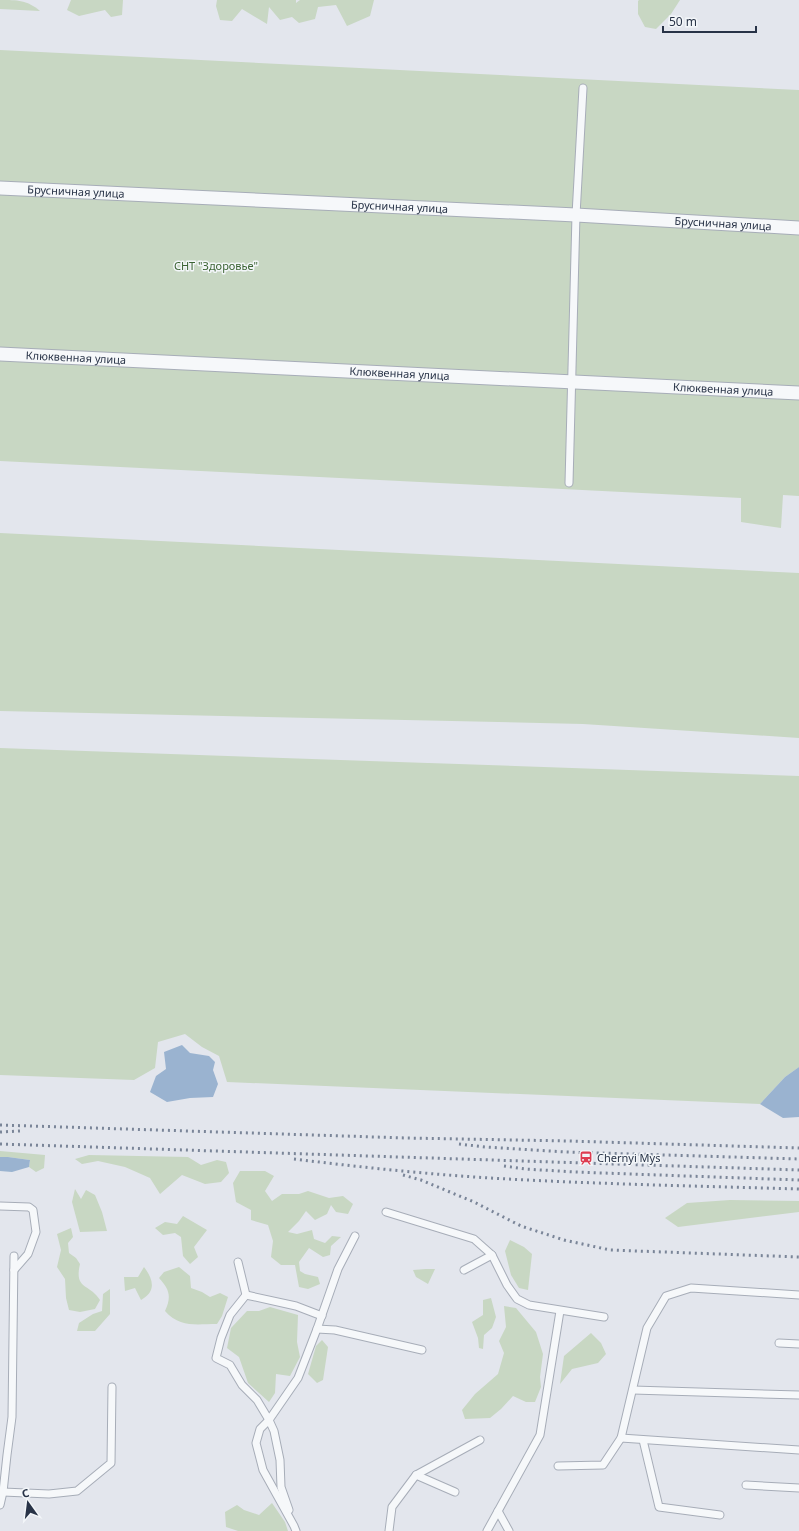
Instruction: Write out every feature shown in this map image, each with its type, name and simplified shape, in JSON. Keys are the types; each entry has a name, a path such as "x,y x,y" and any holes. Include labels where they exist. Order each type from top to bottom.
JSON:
{"street":[{"name":"Брусничная улица","path":"0,188 576,215 799,228"},
{"name":"Клюквенная улица","path":"0,354 799,393"}],"lane":[{"path":"569,483 576,215 583,88"},
{"path":"0,1206 29,1207 33,1210 36,1232 28,1254 14,1270"},
{"path":"386,1212 474,1240 492,1255 507,1285 517,1299 529,1305 604,1317"},
{"path":"295,1528 263,1470 256,1443 260,1429 269,1420 298,1378 338,1269 355,1236"},
{"path":"464,1270 492,1255"},
{"path":"0,1506 3,1492 3,1468 12,1417 14,1256"},
{"path":"238,1262 246,1295"},
{"path":"558,1466 603,1465 621,1438 647,1328 666,1296 691,1288 799,1295"},
{"path":"246,1295 296,1306 322,1316"},
{"path":"246,1295 230,1315 221,1338 216,1358 230,1365 242,1385 257,1400 269,1420 274,1431 278,1453 281,1487 295,1528"},
{"path":"487,1531 540,1435 560,1310"},
{"path":"317,1329 335,1330 422,1350"},
{"path":"779,1343 799,1344"},
{"path":"3,1492 49,1494 76,1491 111,1463 112,1387"},
{"path":"633,1390 799,1395"},
{"path":"621,1438 799,1450"},
{"path":"389,1531 392,1507 416,1475 480,1440"},
{"path":"643,1440 659,1507 720,1515"},
{"path":"416,1475 455,1492"},
{"path":"746,1485 799,1488"},
{"path":"498,1510 509,1531"}],"green space":[{"path":"0,0 22,1 40,11 0,9"},
{"path":"71,0 123,0 122,15 111,17 105,10 79,16 67,10"},
{"path":"217,0 296,0 296,3 300,0 374,0 370,16 347,26 336,5 318,7 315,19 299,23 292,17 280,20 269,7 267,24 242,9 232,21 220,20 216,6"},
{"path":"639,0 680,0 671,14 656,29 645,27 638,14"},
{"name":"СНТ \"Здоровье\"","path":"0,50 799,90 799,496 783,495 781,528 741,522 741,498 0,461"},
{"path":"0,533 799,573 799,738 583,724 0,711"},
{"path":"0,748 799,776 799,1067 785,1077 760,1104 227,1082 219,1056 202,1047 185,1034 158,1042 155,1068 134,1080 0,1075"},
{"path":"0,1151 45,1155 44,1168 36,1172 29,1167 30,1160 0,1157"},
{"path":"89,1155 188,1157 201,1165 217,1160 226,1162 229,1173 221,1182 205,1184 182,1175 160,1194 150,1178 125,1167 98,1161 82,1164 75,1159"},
{"path":"240,1171 265,1171 274,1176 265,1191 272,1201 282,1194 299,1194 308,1191 329,1198 343,1196 353,1204 348,1214 336,1212 331,1205 327,1214 315,1220 306,1211 288,1232 297,1234 312,1230 314,1239 325,1243 332,1236 341,1237 331,1246 330,1255 323,1257 309,1248 299,1262 300,1271 305,1274 318,1277 320,1284 308,1289 299,1287 295,1265 281,1265 271,1257 273,1241 268,1225 251,1220 251,1210 236,1202 233,1183"},
{"path":"75,1189 81,1199 86,1190 95,1195 102,1212 107,1231 80,1232 72,1202"},
{"path":"730,1200 799,1201 799,1212 678,1227 665,1218 687,1203"},
{"path":"183,1216 207,1230 194,1247 198,1257 190,1264 183,1256 181,1237 175,1233 163,1235 155,1228 165,1222 177,1224"},
{"path":"71,1228 73,1237 68,1243 69,1253 76,1258 80,1264 79,1278 81,1282 100,1300 95,1309 80,1312 69,1310 66,1298 65,1279 57,1267 61,1250 57,1234"},
{"path":"510,1240 524,1247 532,1254 528,1290 519,1288 511,1275 505,1251"},
{"path":"144,1267 150,1276 152,1285 149,1293 141,1300 135,1288 125,1291 124,1277 138,1277"},
{"path":"179,1267 190,1276 191,1288 210,1297 220,1293 228,1297 222,1316 217,1324 183,1323 176,1320 165,1311 169,1297 167,1289 159,1278 164,1272"},
{"path":"435,1269 428,1284 416,1277 413,1270"},
{"path":"110,1289 110,1314 95,1331 77,1331 79,1323 93,1314 102,1311 103,1294"},
{"path":"491,1298 496,1317 492,1328 484,1335 483,1349 479,1348 478,1338 472,1322 483,1315 483,1300"},
{"path":"504,1306 516,1308 536,1332 543,1354 540,1377 541,1387 535,1402 526,1402 513,1396 490,1418 465,1419 462,1410 475,1394 498,1374 504,1353 499,1341 506,1327"},
{"path":"270,1307 298,1315 297,1342 300,1357 290,1376 276,1374 275,1393 269,1402 248,1383 239,1357 227,1348 231,1328 247,1311 259,1311"},
{"path":"591,1333 601,1343 606,1354 598,1363 572,1369 560,1384 564,1356"},
{"path":"322,1340 328,1347 323,1380 317,1383 308,1374 316,1346"},
{"path":"272,1503 285,1522 288,1531 238,1531 226,1527 225,1512 237,1505 244,1510 259,1515"}],"water":[{"path":"182,1045 190,1053 209,1056 215,1062 213,1070 218,1084 213,1097 190,1098 167,1102 150,1092 156,1076 166,1069 164,1052"},
{"path":"799,1067 799,1117 783,1118 760,1104 785,1077"},
{"path":"0,1157 30,1160 29,1167 12,1172 0,1171"}],"railway":[{"path":"0,1125 407,1138 799,1148"},
{"path":"0,1132 20,1131"},
{"path":"0,1144 799,1170"},
{"path":"459,1144 566,1152 799,1159"},
{"path":"294,1159 392,1170 490,1178 799,1189"},
{"path":"504,1166 525,1169 575,1172 799,1180"},
{"path":"403,1175 421,1180 474,1202 521,1226 564,1240 610,1250 799,1257"}],"place":[{"name":"Chernyi Mys","path":"586,1158"}]}
